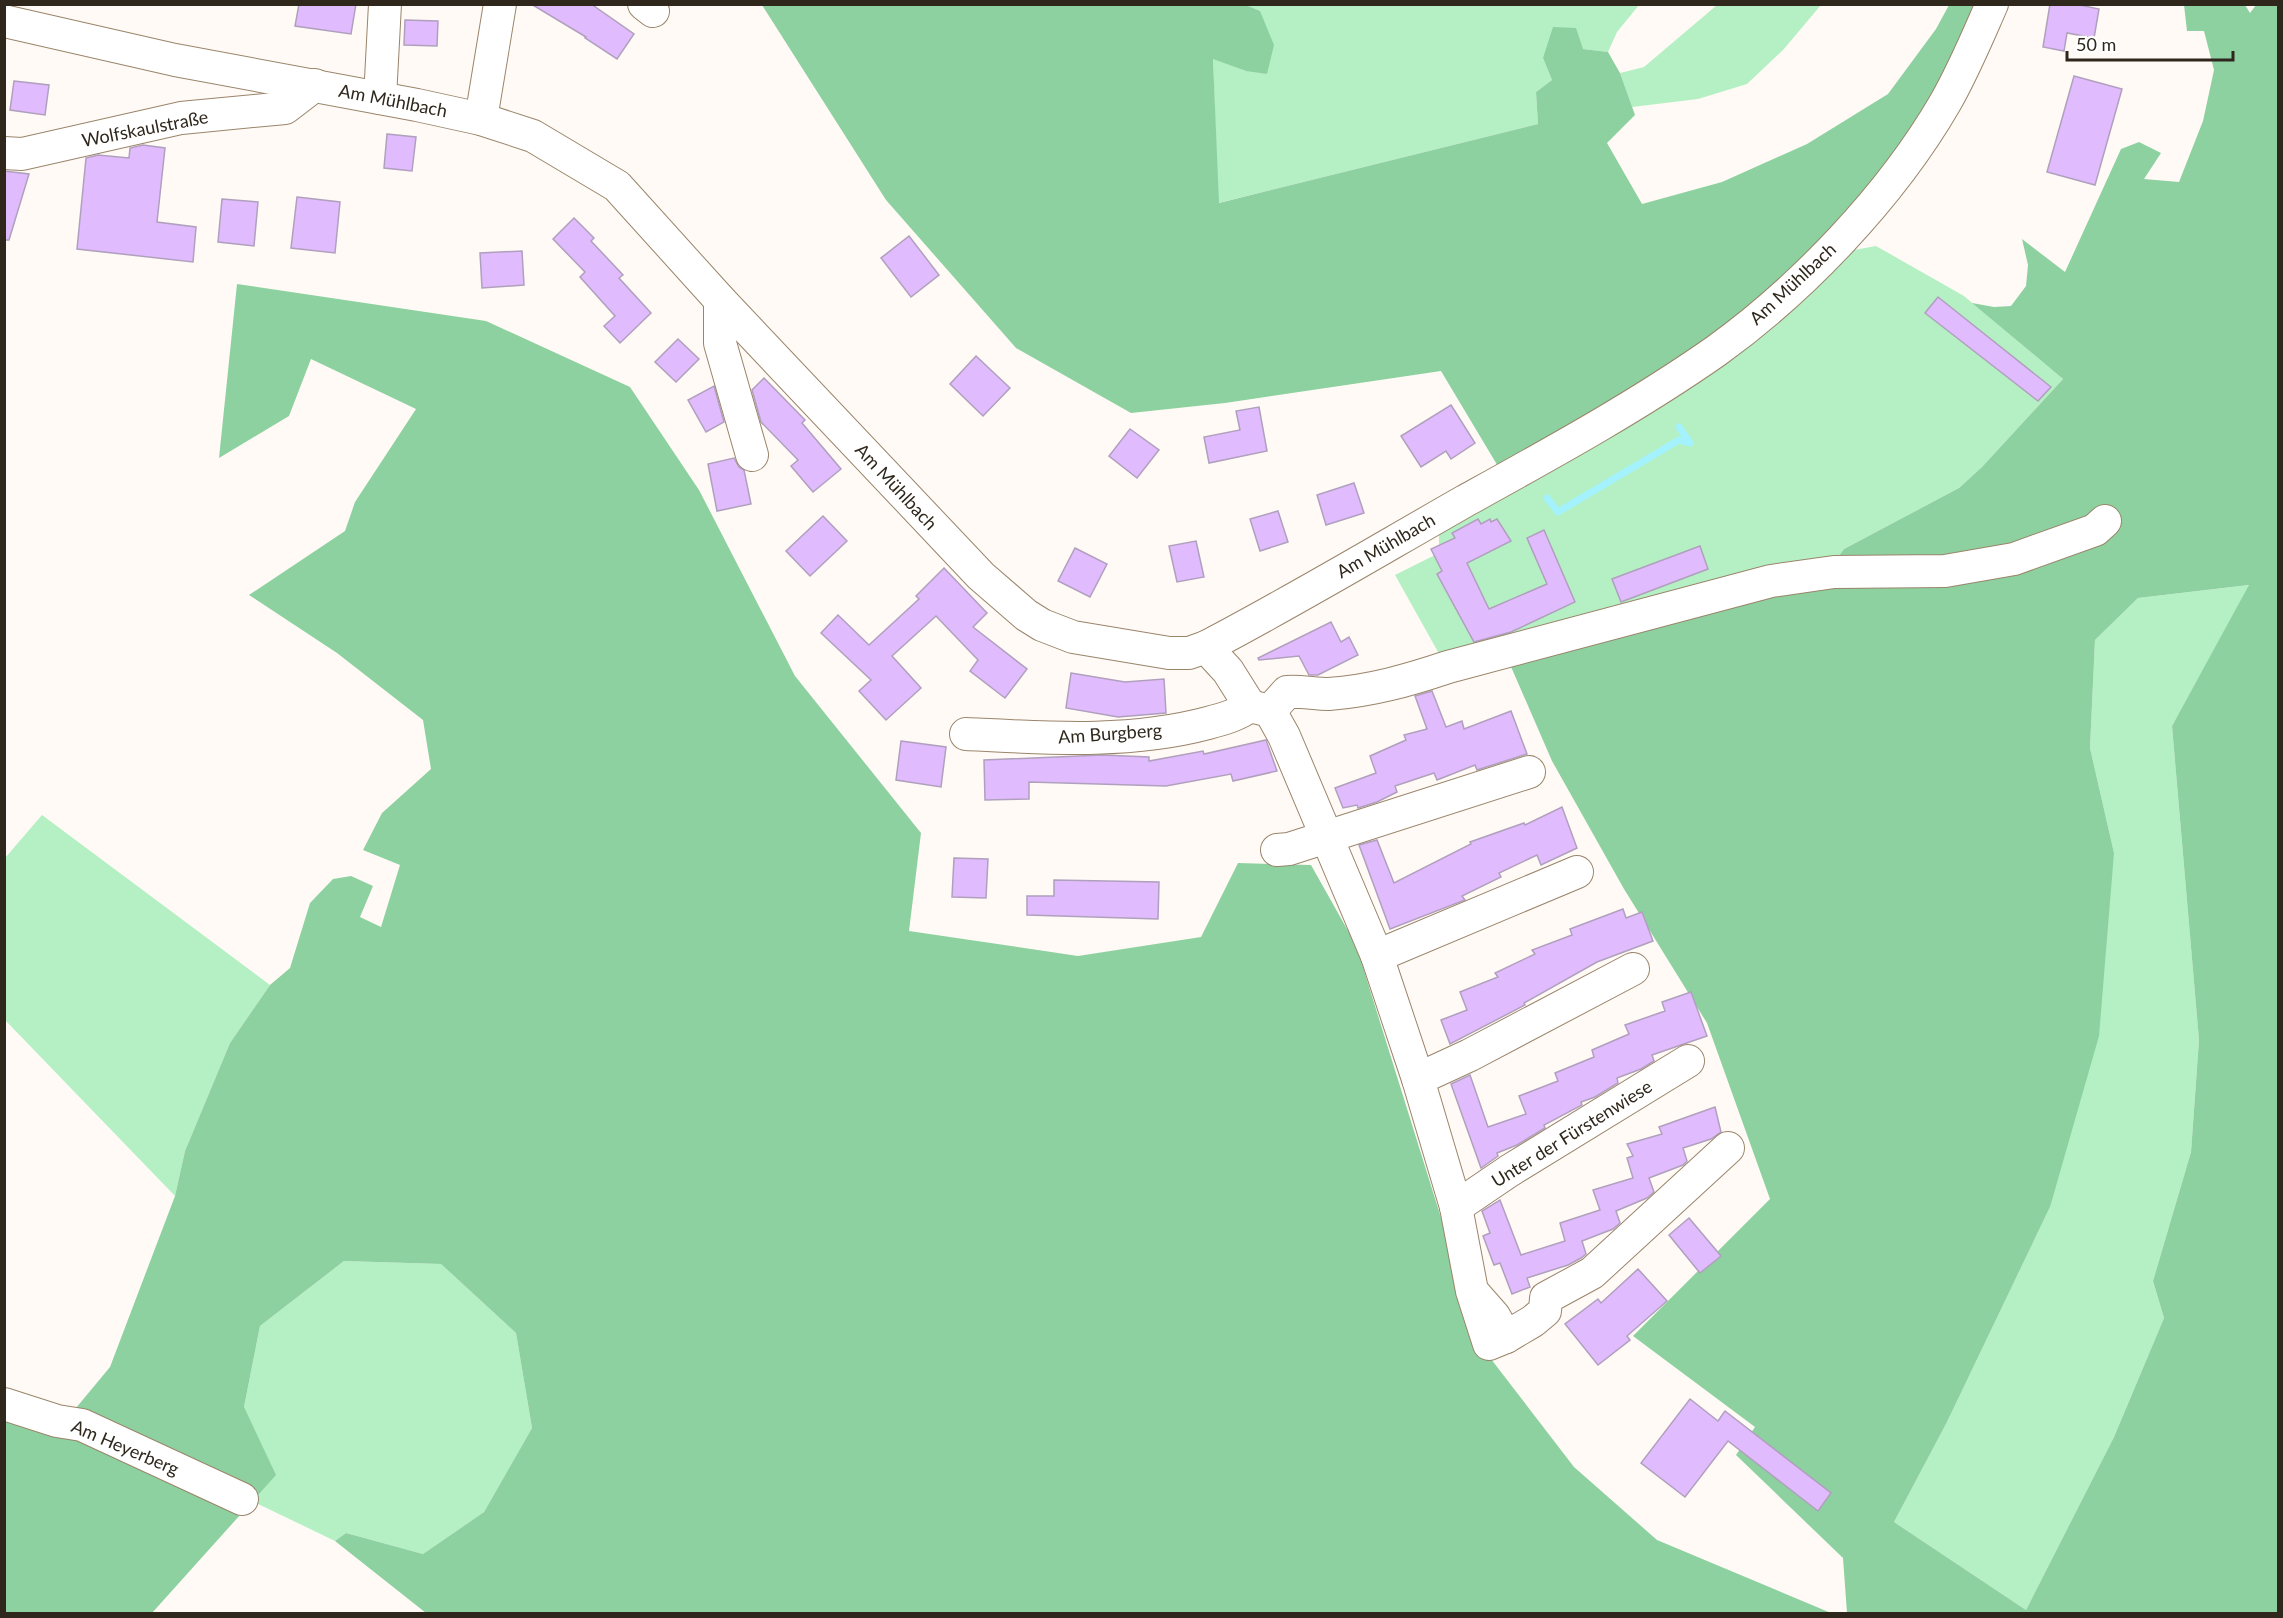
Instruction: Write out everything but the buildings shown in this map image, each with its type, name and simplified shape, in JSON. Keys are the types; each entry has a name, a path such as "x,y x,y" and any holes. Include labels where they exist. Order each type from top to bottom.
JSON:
{"street":[{"path":"380,98 385,4"},
{"path":"481,119 500,4"},
{"name":"Am Mühlbach","path":"4,21 176,60 315,85 481,119 533,136 616,186 720,300 981,576 1026,615 1042,625 1073,637 1169,653 1189,653 1206,647 1314,588 1619,414 1717,350 1806,275 1856,224 1917,147 1944,104 1963,69 1992,4"},
{"name":"Wolfskaulstraße","path":"4,153 22,154 181,118 285,108 315,85"},
{"path":"720,300 720,343 752,455"},
{"name":"Am Burgberg","path":"966,735 1053,739 1142,735 1215,721 1243,711 1260,709 1287,693 1300,691 1326,694 1390,685 1448,667 1771,581 1834,572 1945,571 2014,559 2095,530 2105,521"},
{"path":"1206,647 1284,736 1377,956 1418,1079 1456,1207 1472,1291 1489,1344 1533,1321 1545,1311 1546,1298 1592,1273 1728,1148"},
{"path":"1276,850 1327,837 1529,772"},
{"path":"1377,956 1577,872"},
{"path":"1418,1079 1470,1055 1633,969"},
{"name":"Unter der Fürstenwiese","path":"1456,1207 1509,1171 1688,1062"},
{"name":"Am Heyerberg","path":"4,1404 82,1425 242,1499"}],"green space":[{"path":"1243,4 1260,11 1274,45 1267,74 1246,71 1213,59 1219,203 1538,124 1536,92 1552,80 1543,58 1553,27 1576,28 1583,49 1608,52 1620,73 1635,115 1607,143 1642,204 1722,182 1807,144 1888,94 1936,29 1949,5 1979,5 1956,69 1855,211 1807,259 1680,363 1499,468 1441,371 1225,403 1131,413 1016,348 886,200 762,5"},
{"path":"1243,5 1639,5 1617,32 1608,52 1583,49 1543,58 1552,80 1536,92 1538,124 1218,203 1213,58 1246,71 1260,11"},
{"path":"1717,5 1821,5 1783,50 1747,84 1698,99 1632,107 1620,73 1644,67"},
{"path":"2184,5 2245,5 2250,13 2256,5 2278,5 2278,1613 1847,1613 1843,1558 1736,1455 1755,1427 1633,1336 1770,1199 1707,1023 1624,889 1552,761 1502,646 1832,565 1844,549 1959,488 1982,467 2063,379 1972,303 1994,307 2011,306 2026,286 2028,265 2022,239 2065,272 2121,149 2139,142 2161,153 2144,179 2179,182 2203,121 2214,70 2204,31 2187,31","holes":["2249,585 2172,726 2199,1040 2191,1152 2153,1281 2164,1318 2114,1437 2026,1610 1894,1522 1947,1422 2050,1207 2099,1036 2114,853 2090,748 2095,640 2138,598"]},
{"path":"1876,246 1964,296 2063,379 1982,467 1959,488 1844,549 1832,565 1442,659 1395,575 1439,553 1439,529 1854,250"},
{"path":"237,284 486,321 630,387 699,490 795,676 921,833 909,931 1078,956 1201,937 1238,863 1311,865 1356,945 1481,1346 1574,1467 1657,1540 1831,1613 426,1613 335,1541 346,1533 423,1554 484,1512 532,1428 516,1333 441,1264 344,1261 260,1326 244,1407 276,1475 152,1613 5,1613 4,1403 66,1420 110,1367 175,1196 185,1151 230,1043 270,985 290,968 310,903 333,879 351,876 373,886 360,917 381,927 400,865 363,850 382,813 431,769 423,720 337,653 249,595 345,531 355,502 416,409 311,359 289,416 219,458"},
{"path":"2250,585 2172,726 2199,1040 2191,1152 2153,1281 2164,1318 2114,1437 2026,1610 1894,1522 1947,1422 2050,1207 2114,853 2090,748 2095,640 2138,598"},
{"path":"42,815 270,985 230,1043 185,1151 175,1196 5,1020 5,858"},
{"path":"344,1261 441,1264 516,1333 532,1428 484,1512 423,1554 346,1533 335,1541 252,1501 244,1407 260,1326"}],"waterway":[{"path":"1547,498 1558,512 1679,440 1690,443 1679,427"}]}
